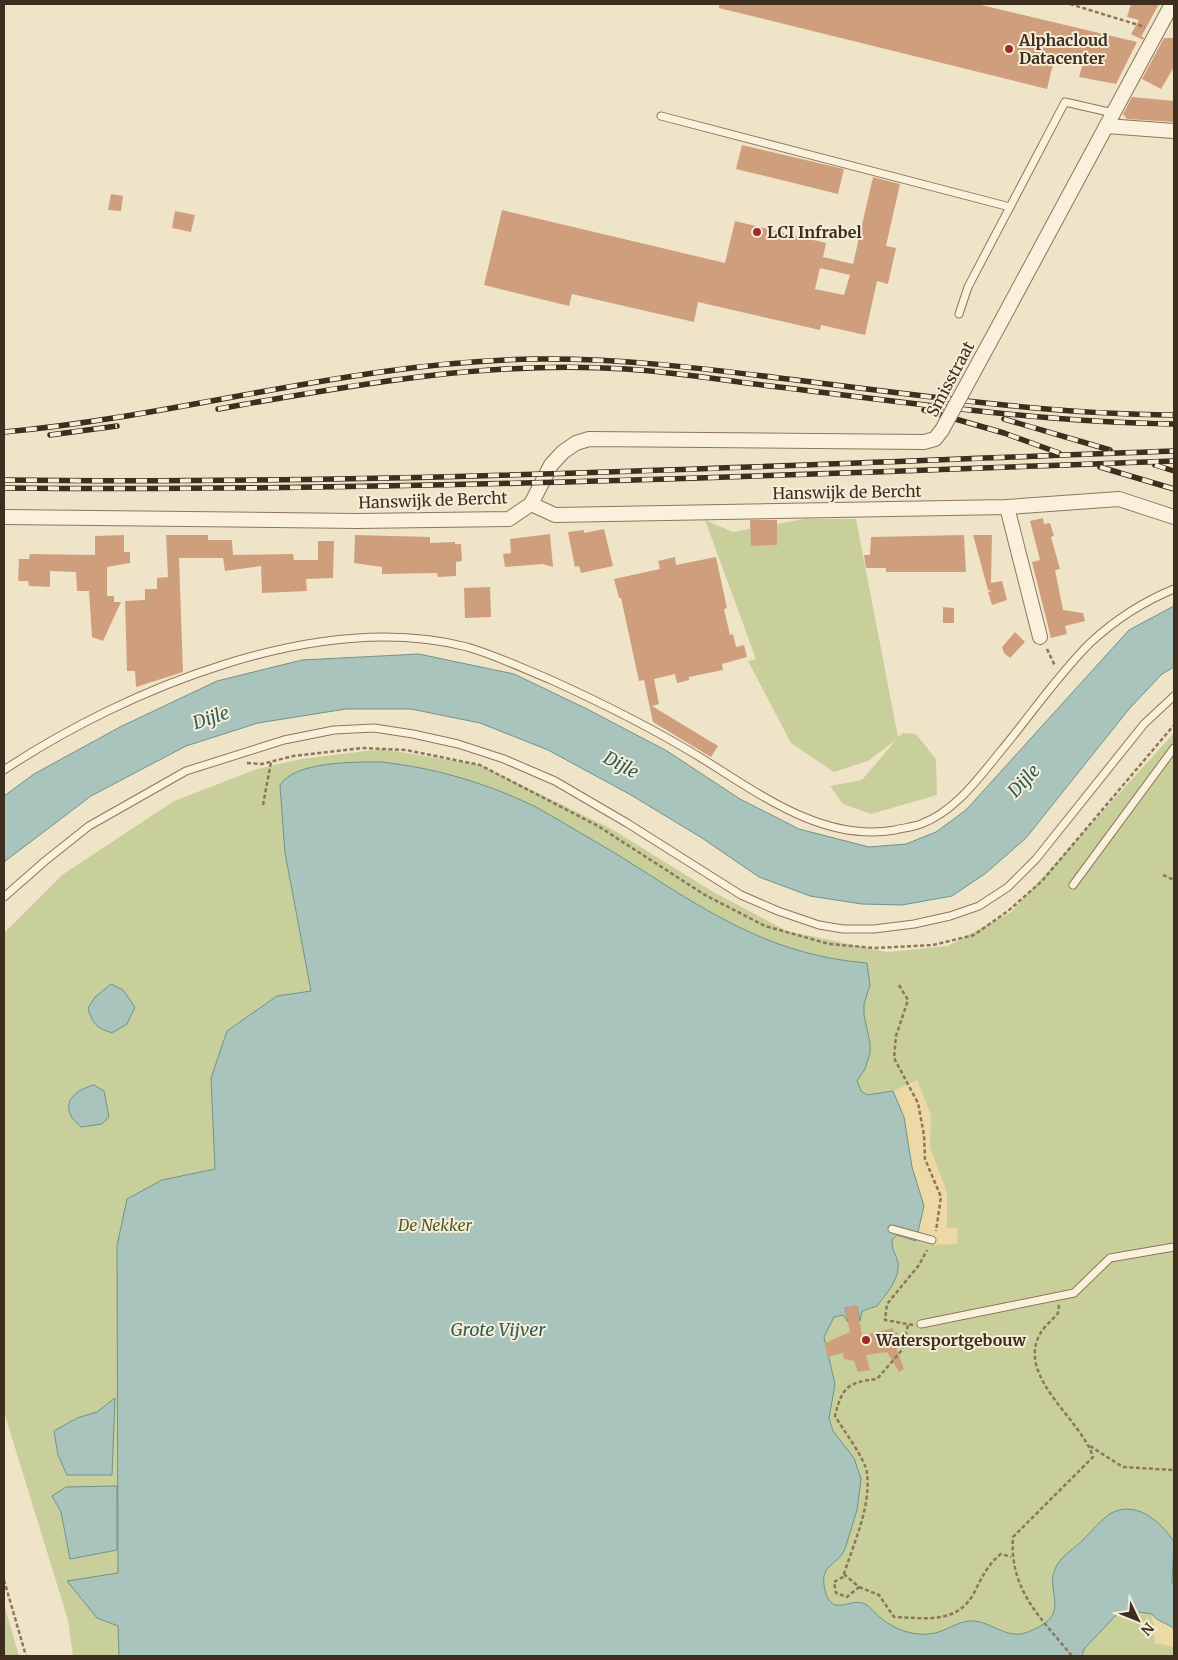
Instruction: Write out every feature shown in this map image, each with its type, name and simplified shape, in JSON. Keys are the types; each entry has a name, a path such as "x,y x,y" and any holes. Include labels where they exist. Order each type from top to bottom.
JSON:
{"street":[{"name":"Smisstraat","path":"531,504 551,465 563,452 589,439 924,442 935,439 942,430 1172,4"},
{"path":"1158,28 1174,25"},
{"path":"1110,119 1174,131"},
{"name":"Hanswijk de Bercht","path":"4,516 356,520 509,519 531,504 555,515 1007,507 1119,499 1174,517"},
{"path":"1007,507 1040,637"}],"lane":[{"path":"959,314 968,287 1065,102 1110,119"},
{"path":"661,116 1010,207"},
{"path":"4,770 62,734 170,683 222,664 269,651 317,643 366,639 422,638 468,648 512,663 561,685 652,729 774,803 828,826 858,832 892,831 922,823 968,791 1061,676 1089,645 1118,618 1144,601 1174,589"},
{"path":"4,897 44,860 89,826 186,770 284,740 334,730 374,728 458,744 504,759 554,781 620,819 741,895 778,911 819,925 844,929 874,929 914,924 950,916 979,906 1008,887 1036,858 1144,724 1174,696"},
{"path":"1073,886 1174,748"},
{"path":"892,1229 932,1240"},
{"path":"920,1324 1074,1294 1110,1258 1174,1247"}],"path":[{"path":"1070,4 1142,27 1158,28"},
{"path":"1040,637 1061,676"},
{"path":"262,764 294,756 363,748 406,750 480,765 598,826 705,895 765,926 828,944 875,948 933,946 974,935 1008,911 1042,881 1174,725"},
{"path":"263,804 271,762"},
{"path":"1162,875 1174,880"},
{"path":"899,985 908,1000 896,1036 894,1058 918,1103 924,1135 925,1159 941,1197 936,1232 919,1264 888,1304 885,1320 908,1325 920,1324"},
{"path":"1059,1296 1058,1314 1040,1333 1034,1351 1039,1370 1053,1400 1089,1445 1123,1468 1174,1470"},
{"path":"859,1587 847,1597 836,1593 834,1582 844,1574 865,1508 867,1471 835,1416 840,1395 856,1381 877,1379 902,1350 908,1325"},
{"path":"1072,1656 1029,1603 1020,1585 1011,1557 1012,1537 1093,1457 1089,1445"},
{"path":"844,1574 859,1587 879,1595 894,1617 951,1616 969,1604 992,1562 1001,1554 1011,1557"},
{"path":"4,1580 26,1656"}],"green space":[{"path":"804,519 856,519 898,737 903,733 916,734 936,759 937,795 871,814 843,804 830,786 862,780 896,740 868,761 834,772 791,743 748,661 756,659 705,520 733,532"},
{"name":"Grote Vijver","path":"1174,733 1174,1656 73,1656 68,1620 4,1412 4,933 62,875 174,801 257,769 301,759 382,749 480,765 610,828 715,893 787,931 887,952 948,946 1011,912"},
{"path":"4,1604 19,1656 4,1656"}],"sand":[{"path":"917,1080 931,1115 930,1148 947,1192 947,1228 958,1228 957,1244 933,1245 916,1241 924,1206 912,1167 904,1117 893,1091"},
{"path":"1152,1614 1174,1629 1174,1647 1155,1643"}],"water":[{"name":"Dijle","path":"1174,606 1174,667 1162,674 1129,709 1026,838 986,873 952,896 902,905 862,904 810,896 759,877 702,838 631,795 548,750 480,723 411,709 346,709 258,723 186,746 91,796 4,862 4,796 34,774 120,727 217,681 302,660 419,654 514,674 585,708 667,751 740,799 799,829 869,847 906,844 936,832 966,810 1129,630"},
{"name":"Grote Vijver","path":"381,762 421,768 460,778 517,798 557,819 736,926 797,950 831,958 867,963 870,985 864,1004 864,1015 870,1043 870,1053 865,1069 857,1081 861,1091 867,1095 893,1091 904,1117 912,1167 924,1206 916,1241 897,1235 892,1240 898,1263 897,1275 892,1286 877,1306 862,1311 860,1321 857,1306 845,1308 848,1322 843,1315 834,1317 824,1337 835,1384 829,1418 833,1431 854,1458 861,1479 857,1510 845,1549 826,1571 824,1577 826,1594 831,1602 835,1605 857,1602 865,1604 888,1623 907,1632 935,1633 959,1623 976,1621 1010,1633 1025,1633 1045,1623 1053,1614 1055,1603 1053,1575 1060,1561 1108,1515 1118,1510 1127,1509 1146,1514 1162,1527 1174,1542 1172,1582 1174,1586 1174,1629 1152,1614 1139,1612 1118,1613 1084,1649 1082,1656 119,1656 118,1626 97,1618 67,1581 118,1573 117,1246 127,1199 162,1180 215,1169 211,1078 227,1031 277,996 311,991 285,853 280,785 298,771 312,767 326,764"},
{"path":"111,984 123,990 135,1007 127,1024 112,1033 96,1025 91,1018 88,1008 95,997"},
{"path":"94,1085 104,1091 109,1117 102,1124 81,1127 70,1114 70,1102 78,1092"},
{"path":"115,1398 112,1475 67,1475 58,1455 54,1431 77,1418 97,1412"},
{"path":"117,1486 117,1550 70,1559 61,1512 52,1496 66,1487"}],"building":[{"name":"Alphacloud Datacenter","path":"719,4 977,4 1137,42 1116,84 1079,77 1083,63 1055,56 1047,89 719,8"},
{"path":"1131,4 1159,4 1141,37 1144,37 1143,40 1131,34 1139,20 1127,17"},
{"path":"1164,38 1174,38 1174,67 1161,89 1142,79"},
{"path":"1132,97 1174,101 1174,122 1127,119 1123,114"},
{"path":"742,145 844,169 838,194 736,169"},
{"path":"873,177 900,184 886,246 896,248 888,284 877,281 865,335 821,325 820,330 698,302 694,322 572,294 569,306 484,285 502,210 725,263 735,221 826,243 823,257 853,264","holes":["820,268 850,275 844,295 815,289"]},
{"path":"111,194 123,196 121,211 108,210"},
{"path":"175,211 195,215 191,232 172,228"},
{"path":"1043,518 1044,524 1050,523 1054,536 1051,537 1060,569 1055,570 1063,610 1083,613 1085,621 1065,626 1067,634 1051,638 1032,562 1040,560 1030,521"},
{"path":"750,520 777,520 777,545 751,546"},
{"path":"604,529 613,566 581,573 579,566 575,567 568,532 584,530 584,533"},
{"path":"550,534 553,567 543,564 505,567 503,554 511,553 510,539"},
{"path":"124,535 124,552 130,552 130,563 107,567 107,596 114,596 114,602 121,602 103,641 92,637 89,591 77,591 76,572 50,571 50,587 29,586 28,581 18,581 19,559 29,559 30,554 95,555 95,536"},
{"path":"166,535 208,535 208,540 232,540 233,555 293,554 294,560 318,560 318,541 334,541 333,578 306,579 307,591 262,593 261,566 225,571 223,558 179,558 183,672 136,687 135,671 127,671 125,601 145,600 145,589 157,589 157,578 168,577"},
{"path":"355,535 430,537 430,543 455,542 455,544 461,544 462,561 456,562 456,576 438,577 437,573 382,574 382,567 354,563"},
{"path":"964,535 966,572 886,572 886,568 866,568 864,555 870,555 871,537"},
{"path":"973,535 992,535 991,583 1002,581 1007,600 992,605 988,592 992,591 988,590"},
{"path":"675,557 676,565 716,557 727,608 724,609 730,635 733,634 736,647 744,645 747,657 722,664 723,670 689,677 689,680 677,683 675,674 654,679 659,704 652,706 718,746 711,757 653,722 644,680 639,681 621,598 619,598 614,579 660,569 658,561"},
{"path":"490,587 491,617 465,618 464,588"},
{"path":"943,607 954,608 954,623 943,623"},
{"path":"1015,632 1025,642 1010,658 1004,653 1002,647"},
{"name":"Watersportgebouw","path":"857,1305 862,1336 893,1328 894,1333 897,1332 900,1345 896,1347 904,1369 899,1372 887,1352 866,1355 870,1370 858,1372 854,1361 844,1359 843,1353 827,1357 825,1343 850,1332 845,1308"}],"railway":[{"path":"4,432 137,414 403,369 470,362 537,359 659,364 1026,407 1125,414 1174,415"},
{"path":"218,409 370,383 472,371 574,367 662,372 921,405 1022,415 1174,424"},
{"path":"924,410 1004,433 1059,453"},
{"path":"1004,419 1110,450"},
{"path":"50,435 117,426"},
{"path":"4,480 150,481 443,477 1174,451"},
{"path":"4,488 150,489 443,485 735,477 1174,461"},
{"path":"1155,465 1174,471"},
{"path":"1100,467 1174,489"}],"place":[{"name":"Alphacloud Datacenter","path":"1009,49"},
{"name":"LCI Infrabel","path":"757,232"},
{"name":"Watersportgebouw","path":"866,1340"}],"park label":[{"name":"De Nekker","path":"435,1225"}]}
